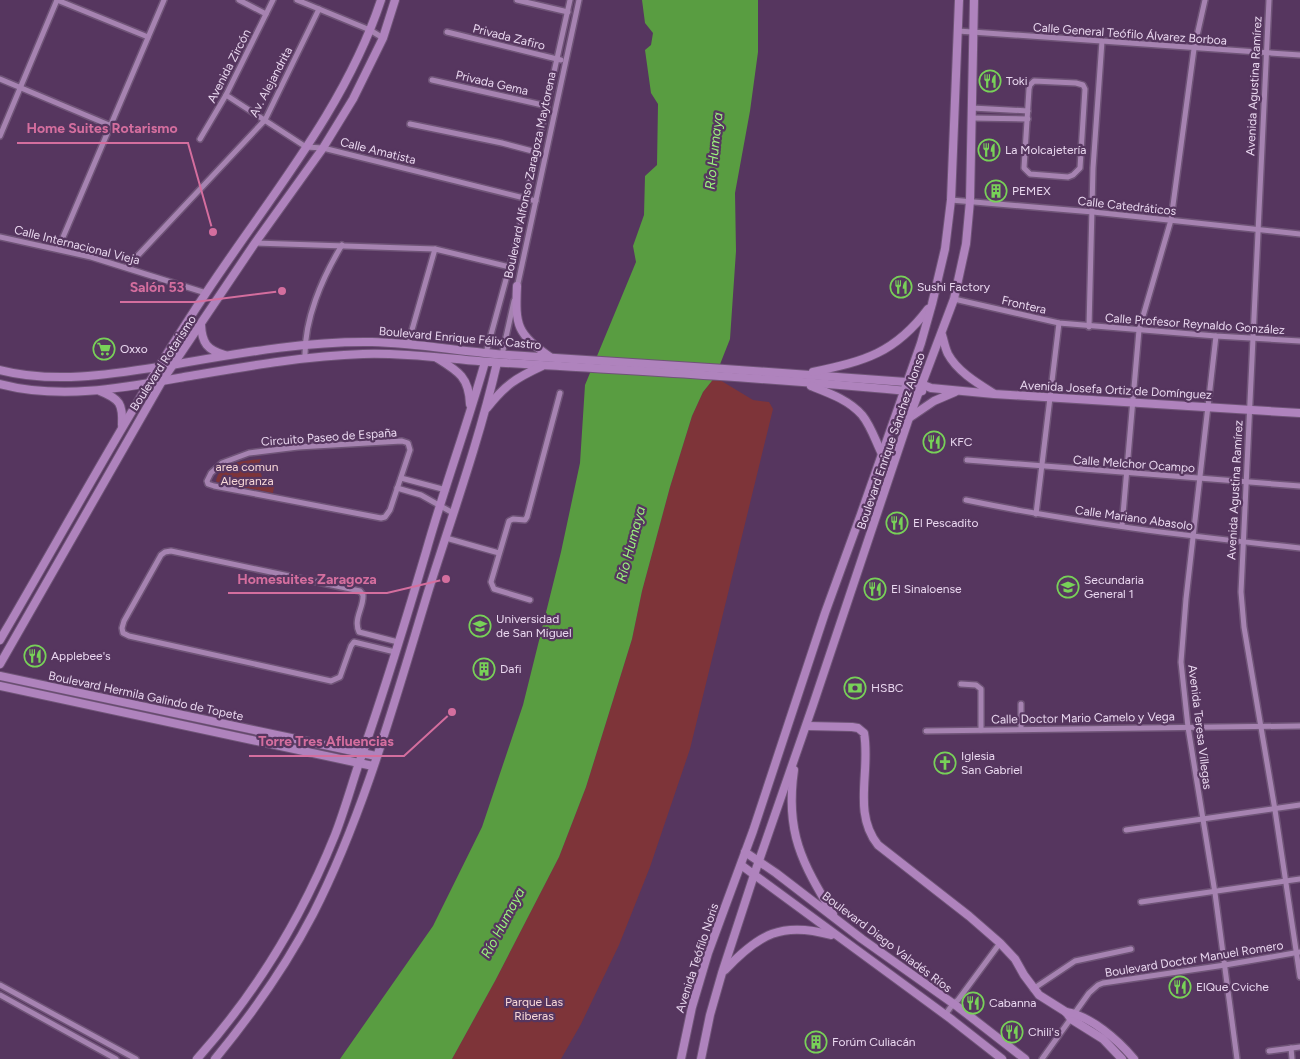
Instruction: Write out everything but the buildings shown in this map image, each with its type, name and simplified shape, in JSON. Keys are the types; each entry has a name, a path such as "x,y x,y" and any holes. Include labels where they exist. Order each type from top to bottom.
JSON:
{"main road":[{"name":"Boulevard Rotarismo","path":"0,640 148,384 206,293 306,147 348,76 370,30 381,0"},
{"name":"Boulevard Rotarismo","path":"0,664 162,381 255,243 323,148 353,99 383,38 395,0"},
{"name":"Boulevard Enrique Sánchez Alonso","path":"746,852 825,613 921,343 932,304 945,248 951,200 959,0"},
{"name":"Boulevard Enrique Sánchez Alonso","path":"754,875 807,726 918,392 942,335 954,299 966,244 970,201 974,0"},
{"path":"517,286 516,314 522,331 533,345 550,357"},
{"path":"805,374 852,363 886,350 915,326 932,304"},
{"path":"201,325 202,336 208,348 226,356"},
{"path":"942,335 948,354 955,364 974,381 994,394"},
{"name":"Boulevard Enrique Félix Castro","path":"0,370 32,375 82,376 114,374 304,345 373,342 408,344 502,355 550,357 572,362 791,377 805,374 921,384"},
{"name":"Boulevard Enrique Félix Castro","path":"0,384 53,392 98,390 148,384 305,358 365,354 545,365 572,362"},
{"path":"435,357 454,368 466,381 469,391 470,410"},
{"path":"197,1059 243,1002 272,958 293,923 334,838 396,652 485,362"},
{"path":"215,1059 265,994 305,929 339,858 373,766 454,513 497,363"},
{"path":"484,412 505,387 518,378 545,365"},
{"name":"Boulevard Enrique Félix Castro","path":"791,377 802,382 918,392"},
{"path":"802,382 841,399 852,406 862,415 869,426 882,454"},
{"name":"Avenida Josefa Ortiz de Domínguez","path":"921,384 931,388 994,394 1300,413"},
{"name":"Avenida Josefa Ortiz de Domínguez","path":"918,392 931,388"},
{"path":"98,390 112,396 120,404 123,414 122,427"},
{"path":"909,418 934,400 959,391"},
{"path":"65,526 75,531"},
{"name":"Boulevard Hermila Galindo de Topete","path":"0,676 376,756"},
{"name":"Boulevard Hermila Galindo de Topete","path":"0,686 373,766"},
{"path":"807,726 852,727 858,728 864,733 864,800 868,830 878,845 969,916 1000,943 1015,959 1033,989 1104,1039 1122,1059"},
{"path":"796,756 792,793 793,817 798,846 808,873 835,918"},
{"path":"741,865 746,852"},
{"name":"Boulevard Diego Valadés Ríos","path":"746,852 760,860 862,939 956,1004 1025,1059"},
{"name":"Boulevard Diego Valadés Ríos","path":"741,865 1002,1059"},
{"name":"Avenida Teófilo Noris","path":"681,1059 699,980 741,865"},
{"path":"701,1059 710,1015 722,973 754,875"},
{"path":"293,923 305,929"},
{"path":"722,973 755,941 780,930 807,929 835,936"},
{"path":"1070,1015 1111,1035 1134,1059"}],"street":[{"path":"0,136 57,0 148,37"},
{"path":"58,249 109,125 164,0"},
{"path":"239,0 266,14"},
{"name":"Avenida Zircón","path":"200,139 226,95 273,0"},
{"path":"297,0 370,30 383,38"},
{"path":"516,0 568,12"},
{"name":"Boulevard Alfonso Zaragoza Maytorena","path":"486,353 510,267 570,0"},
{"name":"Boulevard Alfonso Zaragoza Maytorena","path":"502,355 580,0"},
{"path":"1122,526 1138,330 1171,220 1194,49 1205,0"},
{"name":"Avenida Agustina Ramírez","path":"1269,0 1241,579 1242,609 1298,952 1300,978"},
{"name":"Av. Alejandrita","path":"127,267 265,120 319,9"},
{"name":"Calle General Teófilo Álvarez Borboa","path":"958,31 1300,55"},
{"name":"Privada Zafiro","path":"448,32 566,60"},
{"path":"1089,327 1093,168 1102,41"},
{"path":"0,79 109,125"},
{"name":"Privada Gema","path":"432,80 547,106"},
{"path":"1034,81 1076,83 1083,86 1085,94 1082,140 1080,168 1077,172 1068,177 1030,174 1026,171 1024,163 1028,119 1030,84 1034,81"},
{"name":"Calle Amatista","path":"226,95 306,147 323,148 536,201"},
{"path":"972,108 1028,111"},
{"path":"972,118 1028,119"},
{"path":"410,124 536,152"},
{"name":"Calle Catedráticos","path":"951,200 1093,212 1300,234"},
{"name":"Calle Internacional Vieja","path":"0,237 58,249 127,267 206,293"},
{"path":"255,243 435,249 510,267"},
{"path":"305,358 304,345 317,296 324,276 342,245"},
{"path":"408,344 435,249"},
{"name":"Frontera","path":"954,299 1060,323 1089,327"},
{"path":"1036,514 1060,323"},
{"name":"Calle Profesor Reynaldo González","path":"1089,327 1300,341"},
{"name":"Avenida Teresa Villegas","path":"1216,336 1184,617 1182,655 1188,727 1215,893 1237,1059"},
{"path":"530,600 492,588 491,582 509,521 513,519 525,520 528,517 560,393"},
{"name":"Circuito Paseo de España","path":"402,441 410,445 397,488 388,514 381,518 214,486 208,484 207,480 211,473 222,463 250,453 298,446 402,441"},
{"name":"Calle Melchor Ocampo","path":"967,460 1127,474 1300,486"},
{"path":"401,478 446,490"},
{"path":"420,494 424,484"},
{"path":"397,488 420,494 454,513"},
{"name":"Calle Mariano Abasolo","path":"966,500 1036,514 1194,536 1300,548"},
{"path":"446,538 499,553"},
{"path":"396,652 354,642 340,677 330,681 129,636 123,633 122,628 124,621 161,555 169,551 360,591 363,594 364,600 357,622 359,632 398,642"},
{"path":"961,684 976,685 981,689 981,730"},
{"path":"1021,704 1021,729"},
{"name":"Calle Doctor Mario Camelo y Vega","path":"926,730 1300,726"},
{"path":"1126,830 1300,805"},
{"path":"1142,902 1215,893 1300,879"},
{"path":"948,1017 1000,943"},
{"path":"1033,989 1075,961 1131,950"},
{"name":"Boulevard Doctor Manuel Romero","path":"1042,1059 1070,1015 1094,988 1103,983 1298,952"},
{"path":"0,985 136,1059"},
{"path":"0,996 116,1059"},
{"path":"1270,1052 1300,1047"},
{"path":"1291,1048 1292,1059"}],"green space":[{"name":"Parque Las Riberas","path":"715,377 753,400 769,402 773,409 690,749 650,867 619,945 581,1024 561,1059 452,1059 559,857 586,787 632,639 642,591 670,487 692,416 703,392"},
{"name":"area comun Alegranza","path":"261,459 259,464 263,482 275,481 273,493 216,481 218,475 227,466"}],"water":[{"name":"Río Humaya","path":"642,0 758,0 758,52 750,111 735,193 736,251 730,339 715,377 703,392 692,416 670,487 642,591 632,639 586,787 559,857 495,981 452,1059 340,1059 433,926 482,827 523,705 561,552 580,463 585,385 636,262 633,246 644,215 645,176 657,165 658,104 651,93 645,50 651,45 653,33 645,23"}],"place":[{"name":"Toki","path":"990,81"},
{"name":"La Molcajetería","path":"989,150"},
{"name":"PEMEX","path":"996,191"},
{"name":"Home Suites Rotarismo","path":"213,232"},
{"name":"Sushi Factory","path":"901,287"},
{"name":"Salón 53","path":"282,291"},
{"name":"Oxxo","path":"104,349"},
{"name":"KFC","path":"934,442"},
{"name":"El Pescadito","path":"897,523"},
{"name":"Homesuites Zaragoza","path":"446,579"},
{"name":"Secundaria General 1","path":"1068,587"},
{"name":"El Sinaloense","path":"875,589"},
{"name":"Universidad de San Miguel","path":"480,626"},
{"name":"Applebee's","path":"35,656"},
{"name":"Dafi","path":"484,669"},
{"name":"HSBC","path":"855,688"},
{"name":"Torre Tres Afluencias","path":"452,712"},
{"name":"Iglesia San Gabriel","path":"945,763"},
{"name":"ElQue Cviche","path":"1180,987"},
{"name":"Cabanna","path":"973,1003"},
{"name":"Chili's","path":"1012,1032"},
{"name":"Forúm Culiacán","path":"816,1042"}]}
